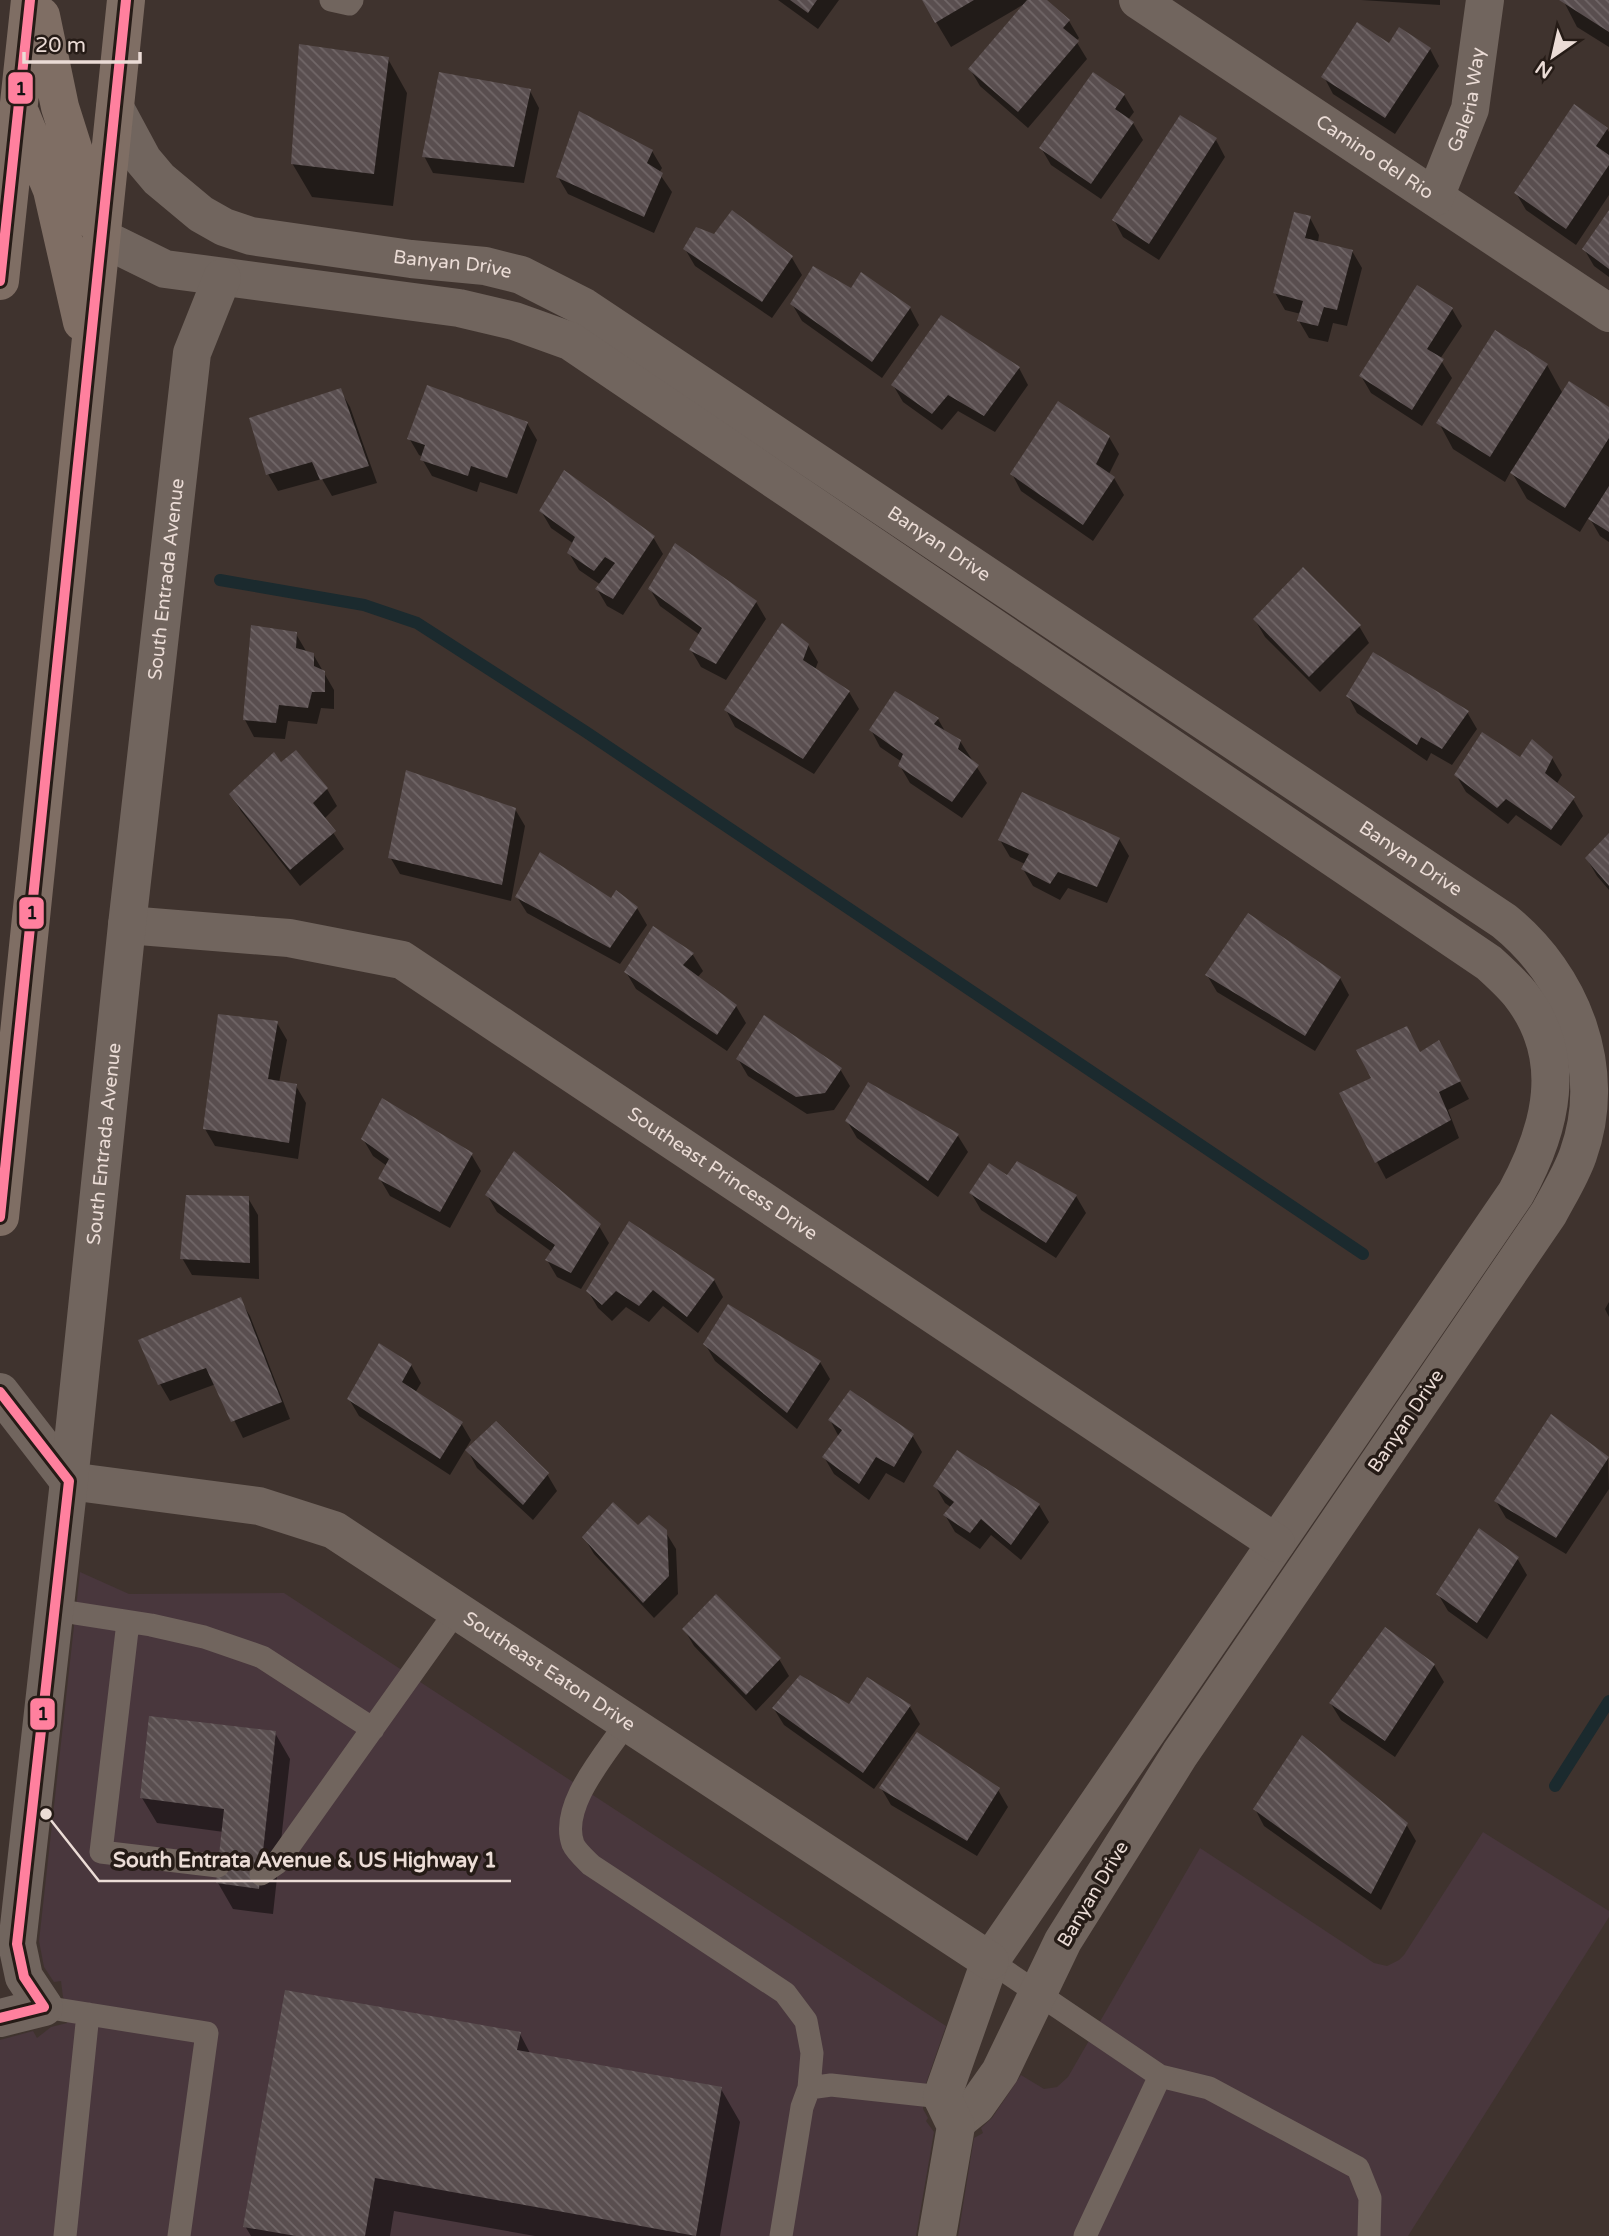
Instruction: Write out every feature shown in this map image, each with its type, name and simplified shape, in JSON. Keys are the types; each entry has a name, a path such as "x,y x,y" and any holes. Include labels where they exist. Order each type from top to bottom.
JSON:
{"main road":[{"path":"0,281 10,106 30,0"},
{"path":"38,0 60,107 102,238"},
{"path":"0,1217 126,0"},
{"path":"10,106 52,190 89,354"}],"street":[{"name":"Camino del Rio","path":"1138,0 1609,313"},
{"name":"Galeria Way","path":"1435,197 1469,109 1485,0"},
{"name":"Banyan Drive","path":"115,108 143,160 159,179 201,214 224,227 251,236 411,259 485,266 521,275 614,326 1504,921 1533,947 1562,987 1584,1042 1590,1095 1578,1154 1549,1213 1180,1754 1063,1941 1000,2072 976,2106 951,2115"},
{"name":"Banyan Drive","path":"102,238 165,269 484,312 570,341 1489,963 1527,1005 1546,1046 1552,1078 1548,1116 1536,1154 1516,1193 990,1961 951,2115 937,2236"},
{"path":"315,289 321,246"},
{"name":"South Entrada Avenue","path":"44,2007 24,1977 18,1944 127,925 192,353 222,278"},
{"path":"566,298 570,341"},
{"path":"1064,675 1085,643"},
{"name":"Southeast Princess Drive","path":"127,925 289,938 402,960 1276,1543"},
{"path":"1500,974 1533,947"},
{"path":"1418,1337 1450,1358"},
{"path":"0,1392 69,1481"},
{"name":"Southeast Eaton Drive","path":"69,1481 259,1506 334,1530 990,1961"},
{"path":"0,2018 44,2007"}],"lane":[{"path":"331,0 349,4 352,0"},
{"path":"55,1610 204,1637 262,1657 373,1728"},
{"path":"261,1874 277,1863 457,1610"},
{"path":"128,1622 101,1852 218,1866"},
{"path":"627,1722 578,1796 570,1823 573,1846 591,1865 785,1993 806,2021 812,2053 809,2088 802,2107 781,2236"},
{"path":"990,1961 1160,2076 1209,2088 1358,2168 1370,2198 1369,2236"},
{"path":"44,2007 207,2033 179,2236"},
{"path":"65,2236 88,2014"},
{"path":"1085,2236 1160,2076"},
{"path":"809,2088 831,2085 951,2115"}],"shaded area":[{"path":"80,1572 129,1594 284,1593 946,2026 923,2092 923,2109 928,2118 926,2121 934,2132 916,2236 0,2236 0,2040 33,2031 37,2038 51,2027 67,2023 66,2016 72,2011 63,1997 61,1981 54,1982 44,1967 39,1941"},
{"path":"1483,1832 1609,1911 1609,1917 1408,2236 958,2236 974,2138 983,2133 981,2128 992,2118 1021,2075 1044,2089 1057,2087 1068,2077 1200,1848 1374,1963 1387,1966 1404,1955"}],"building":[{"path":"790,0 817,0 808,13"},
{"path":"922,0 974,0 935,23"},
{"path":"1027,0 1047,0 1070,20 1063,28 1079,41 1018,112 968,69"},
{"path":"1559,0 1609,0 1609,32"},
{"path":"1357,22 1389,43 1399,27 1431,48 1385,118 1321,77"},
{"path":"299,44 389,57 374,174 291,164"},
{"path":"439,72 531,89 514,167 422,157"},
{"path":"1093,72 1125,94 1115,109 1134,122 1091,184 1039,148"},
{"path":"1574,104 1608,128 1596,146 1609,155 1609,165 1566,229 1514,193"},
{"path":"579,111 653,150 647,163 663,173 644,217 556,177"},
{"path":"1180,115 1217,138 1149,244 1112,220"},
{"path":"732,210 793,256 762,302 683,249 696,227 714,234"},
{"path":"1609,210 1609,269 1582,249"},
{"path":"1294,212 1311,216 1305,238 1353,250 1337,310 1324,307 1318,326 1297,321 1303,301 1273,293"},
{"path":"813,266 851,288 861,272 911,307 872,362 790,304"},
{"path":"1417,285 1453,308 1427,349 1444,359 1412,410 1359,376"},
{"path":"941,315 1020,367 984,416 948,395 932,414 891,385"},
{"path":"1495,330 1548,364 1490,457 1436,423"},
{"path":"1569,381 1609,407 1609,438 1565,508 1510,473"},
{"path":"427,385 528,422 507,478 471,466 468,476 420,460 425,445 407,439"},
{"path":"341,388 369,466 320,480 312,462 266,475 249,418"},
{"path":"1058,401 1110,436 1096,464 1115,477 1083,525 1010,474"},
{"path":"564,470 655,536 613,599 595,589 615,563 605,557 594,571 567,553 575,537 539,511"},
{"path":"1609,486 1609,532 1588,519"},
{"path":"675,543 757,601 716,664 689,650 702,628 648,589"},
{"path":"1303,567 1361,625 1309,677 1253,619"},
{"path":"782,623 809,644 803,660 850,691 803,759 724,710"},
{"path":"251,625 297,632 296,648 314,653 314,666 325,671 325,692 312,692 308,708 279,705 276,723 243,720"},
{"path":"1373,652 1469,711 1442,749 1421,737 1417,745 1346,696"},
{"path":"895,691 939,718 934,724 961,740 958,749 979,765 952,802 898,766 903,754 869,730"},
{"path":"1482,732 1520,757 1532,739 1553,757 1545,773 1575,797 1551,830 1506,799 1497,808 1454,775"},
{"path":"296,750 328,788 313,803 336,831 290,870 229,794 274,752 281,762"},
{"path":"406,770 516,808 502,885 388,858"},
{"path":"1022,792 1120,838 1097,887 1058,872 1050,884 1021,869 1029,854 998,840"},
{"path":"1609,833 1609,886 1585,858"},
{"path":"540,852 611,898 616,890 638,907 610,948 515,897"},
{"path":"1248,913 1341,977 1305,1036 1205,975"},
{"path":"653,926 694,953 683,965 737,1005 717,1035 624,972"},
{"path":"218,1014 278,1021 268,1079 297,1084 289,1143 203,1129"},
{"path":"764,1015 842,1068 825,1093 796,1097 736,1059"},
{"path":"1407,1026 1420,1052 1439,1040 1461,1081 1439,1092 1451,1120 1375,1163 1339,1093 1371,1078 1356,1050"},
{"path":"868,1082 959,1134 928,1181 845,1121"},
{"path":"382,1098 473,1153 440,1212 378,1179 389,1159 361,1139"},
{"path":"514,1151 601,1224 571,1273 545,1260 555,1245 485,1195"},
{"path":"1017,1161 1077,1195 1046,1243 969,1193 989,1163 1007,1175"},
{"path":"186,1195 249,1196 250,1263 180,1259"},
{"path":"629,1221 715,1279 687,1317 653,1290 639,1306 616,1291 602,1305 586,1291"},
{"path":"241,1297 282,1402 231,1422 206,1368 158,1385 138,1340"},
{"path":"728,1304 821,1361 787,1413 703,1344"},
{"path":"379,1343 412,1364 402,1382 463,1422 440,1459 347,1399"},
{"path":"850,1390 914,1434 894,1467 876,1457 859,1484 822,1457 842,1430 828,1420"},
{"path":"1551,1414 1609,1457 1556,1538 1494,1501"},
{"path":"496,1421 549,1473 523,1505 465,1450"},
{"path":"957,1450 1040,1504 1011,1545 981,1519 970,1533 943,1515 954,1502 933,1486"},
{"path":"613,1502 638,1525 649,1515 667,1530 669,1576 643,1603 582,1537"},
{"path":"1479,1528 1519,1557 1477,1623 1436,1594"},
{"path":"716,1594 781,1658 746,1695 682,1629"},
{"path":"1385,1627 1435,1664 1385,1741 1329,1703"},
{"path":"800,1675 849,1704 867,1677 911,1705 863,1773 772,1708"},
{"path":"149,1716 276,1731 259,1889 216,1883 224,1809 140,1798"},
{"path":"917,1732 1000,1788 967,1841 879,1788"},
{"path":"1302,1735 1408,1823 1371,1894 1253,1809"},
{"path":"285,1990 521,2032 517,2050 722,2087 696,2236 375,2178 365,2236 296,2236 243,2227"}],"waterway":[{"path":"220,580 364,605 417,623 586,732 1363,1254"},
{"path":"1555,1786 1609,1701"}],"transit line":[{"name":"1","path":"0,281 30,0"},
{"name":"1","path":"0,1217 126,0"},
{"name":"1","path":"0,1392 69,1481 17,1944 24,1977 44,2007 0,2018"}],"place":[{"name":"South Entrata Avenue & US Highway 1","path":"46,1814"}]}
